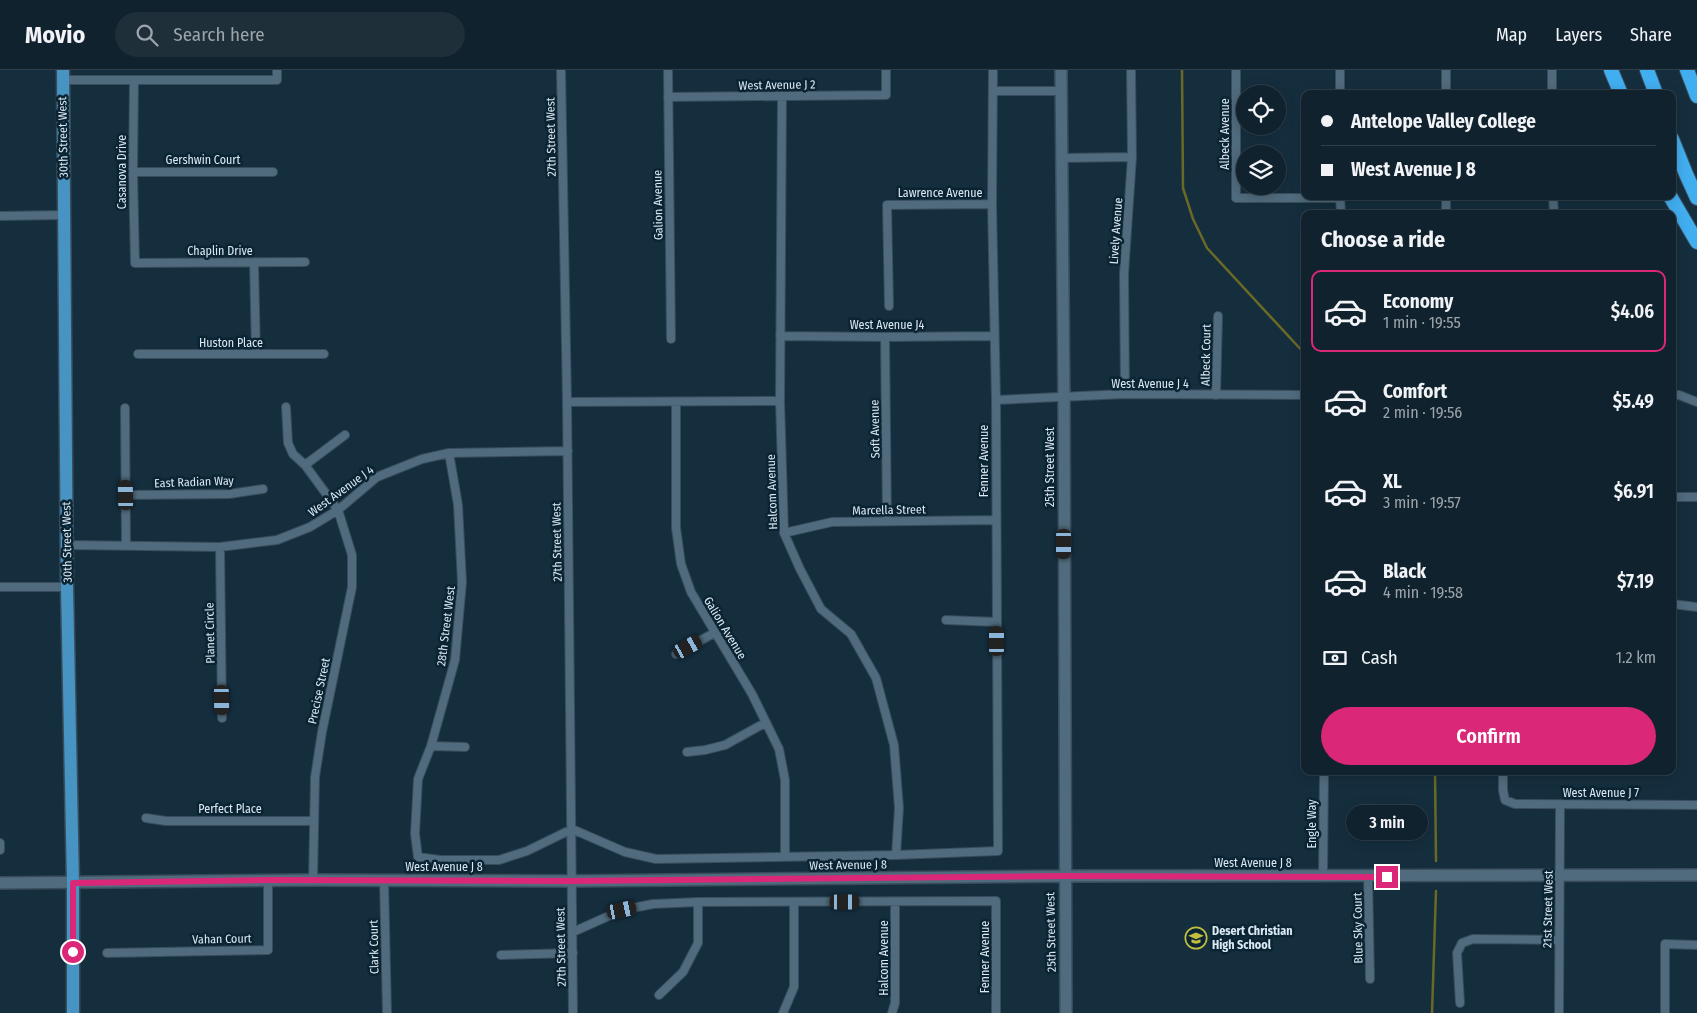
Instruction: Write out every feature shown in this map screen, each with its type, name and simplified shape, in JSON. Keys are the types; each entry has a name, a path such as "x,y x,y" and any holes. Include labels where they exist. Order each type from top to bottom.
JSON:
{"highway":[{"path":"1612,70 1620,90"},
{"path":"1647,70 1654,90"},
{"path":"1687,70 1697,96"},
{"path":"1676,149 1697,198"},
{"path":"1672,200 1697,242"}],"main road":[{"name":"30th Street West","path":"63,75 73,1013"}],"street":[{"path":"63,75 134,81 277,80 277,70"},
{"name":"27th Street West","path":"561,70 568,451 573,1013"},
{"name":"Galion Avenue","path":"668,70 671,339"},
{"name":"West Avenue J 2","path":"668,97 886,95 886,70"},
{"name":"Fenner Avenue","path":"896,855 998,851 996,400 992,204 993,70"},
{"name":"25th Street West","path":"1061,70 1066,1013"},
{"name":"Lively Avenue","path":"1125,394 1124,274 1132,157 1131,70"},
{"name":"Albeck Avenue","path":"1236,70 1236,198 1301,197"},
{"path":"1340,70 1340,90"},
{"path":"1446,70 1446,90"},
{"path":"1552,70 1552,90"},
{"name":"Casanova Drive","path":"134,81 135,263"},
{"path":"993,92 1061,92"},
{"name":"Halcom Avenue","path":"782,96 780,401 784,533 821,609 852,634 876,678 894,745 899,808 896,855"},
{"path":"1061,158 1132,157"},
{"name":"Gershwin Court","path":"133,172 273,172"},
{"name":"Lawrence Avenue","path":"889,306 888,205 992,204"},
{"path":"0,216 64,215"},
{"name":"Chaplin Drive","path":"135,263 305,262"},
{"path":"254,263 256,354"},
{"name":"Albeck Court","path":"1216,395 1218,316"},
{"name":"West Avenue J4","path":"780,336 994,336"},
{"name":"Soft Avenue","path":"885,337 888,521"},
{"name":"Huston Place","path":"138,354 324,354"},
{"name":"West Avenue J 4","path":"996,400 1125,394 1301,395"},
{"path":"1676,395 1697,402"},
{"path":"567,402 780,401"},
{"name":"Galion Avenue","path":"676,402 676,528 681,564 691,592 752,694 779,749 785,780 785,857"},
{"name":"Precise Street","path":"286,407 288,443 293,454 305,465 338,510 352,555 352,587 322,732 315,777 313,880"},
{"path":"124,408 126,545"},
{"path":"305,465 345,435"},
{"name":"West Avenue J 4","path":"67,545 220,547 277,540 310,527 338,510 377,477 422,459 449,453 568,451"},
{"name":"28th Street West","path":"449,453 458,505 462,582 455,660 431,746 418,779 415,834 418,857 440,860 499,860 527,852 572,829"},
{"name":"East Radian Way","path":"126,495 229,494 263,489"},
{"path":"1676,497 1697,497"},
{"name":"Marcella Street","path":"784,533 832,522 996,520"},
{"name":"Planet Circle","path":"220,547 222,718"},
{"path":"0,587 67,587"},
{"path":"1676,605 1697,608"},
{"path":"946,620 997,622"},
{"path":"676,654 714,633"},
{"path":"687,752 725,745 766,723"},
{"path":"431,746 465,747"},
{"name":"Engle Way","path":"1323,876 1324,775"},
{"name":"West Avenue J 7","path":"1503,775 1505,800 1515,804 1697,805"},
{"name":"21st Street West","path":"1559,1013 1560,805"},
{"name":"Perfect Place","path":"146,818 166,821 314,821"},
{"path":"572,829 626,852 656,859 896,855"},
{"path":"0,843 0,850"},
{"name":"West Avenue J 8","path":"0,883 268,880 572,881 1064,876 1697,875"},
{"name":"Blue Sky Court","path":"1368,877 1370,978"},
{"name":"Vahan Court","path":"107,952 268,950 268,880"},
{"name":"Clark Court","path":"384,880 387,1013"},
{"path":"573,932 622,910 653,904 698,902 895,902"},
{"path":"659,995 683,972 698,942 698,902"},
{"path":"783,1013 794,986 794,902"},
{"name":"Fenner Avenue","path":"895,902 996,902 996,1013"},
{"name":"Halcom Avenue","path":"892,1013 895,1002 895,902"},
{"path":"1460,1003 1457,953 1462,943 1473,939 1559,940"},
{"path":"1665,1013 1665,944 1697,944"},
{"path":"501,954 573,953"}],"waterway":[{"path":"1182,70 1183,188 1193,219 1207,248 1301,350"},
{"path":"1435,775 1436,861"},
{"path":"1432,1013 1436,891"}],"place":[{"name":"Desert Christian High School","path":"1196,938"}],"route":[{"path":"73,952 73,883 268,880 572,881 1064,876 1387,877"}]}
